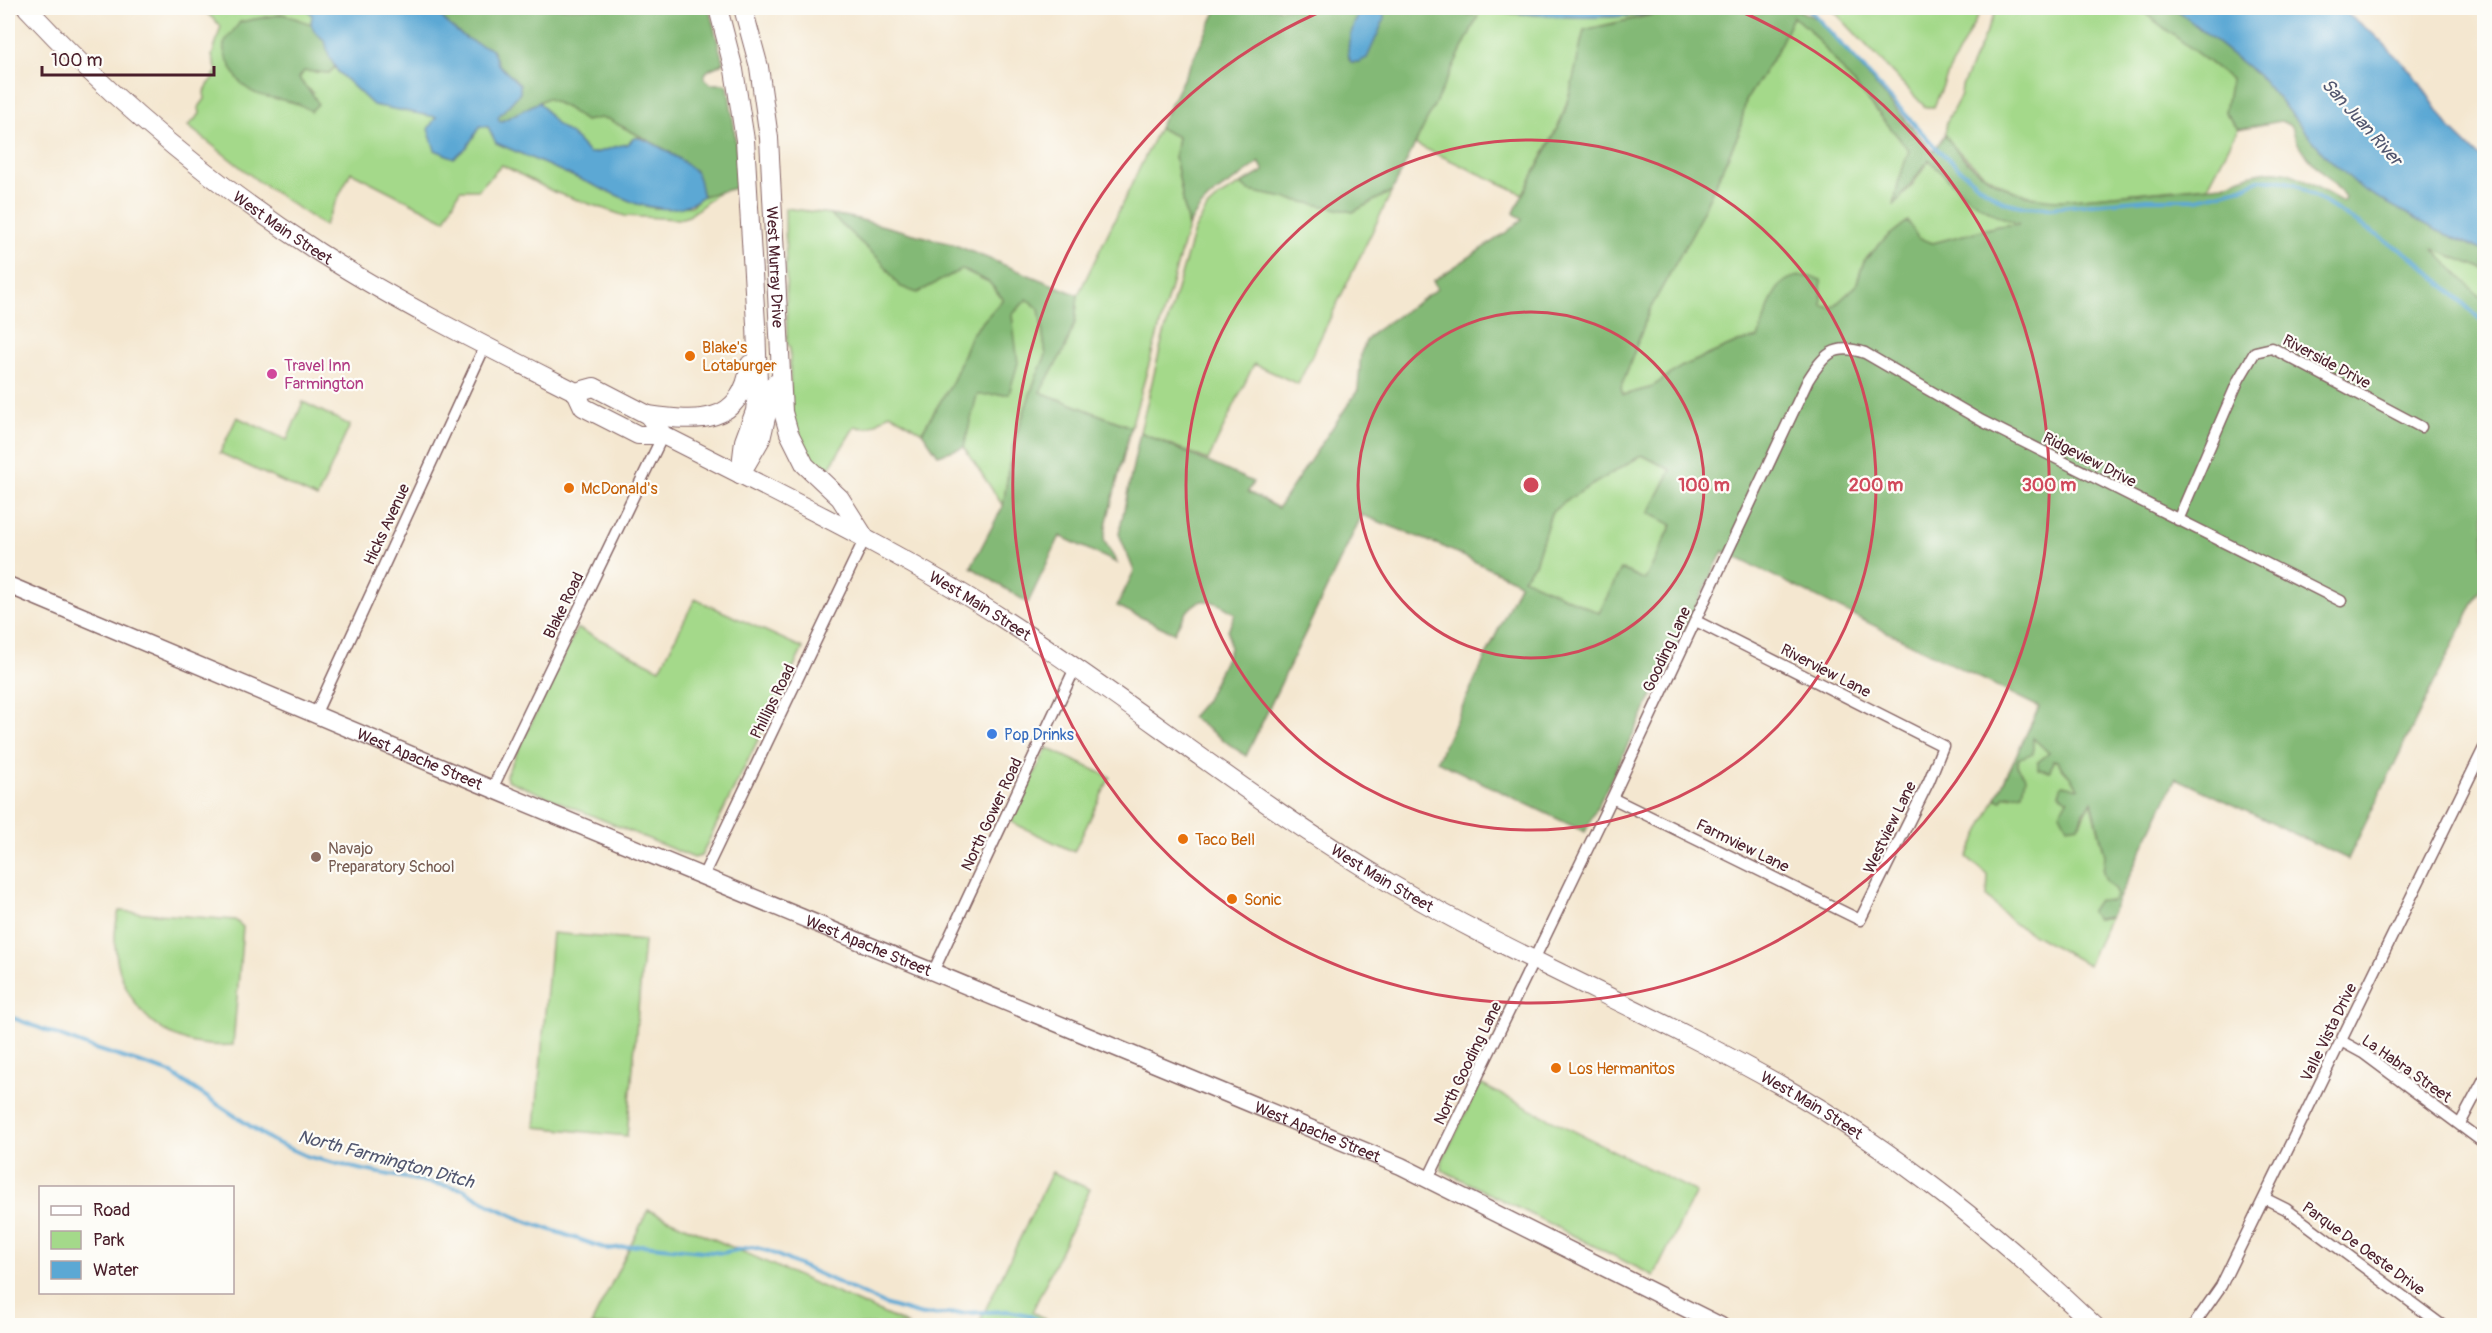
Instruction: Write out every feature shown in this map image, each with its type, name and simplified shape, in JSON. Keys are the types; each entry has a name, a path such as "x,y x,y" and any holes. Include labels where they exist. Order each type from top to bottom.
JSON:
{"main road":[{"name":"West Main Street","path":"27,8 124,104 225,187 337,264 406,304 576,392 583,407 592,412 638,435 663,435"},
{"name":"West Murray Drive","path":"718,8 734,70 745,140 756,324 758,383 754,411 744,441 740,474"},
{"name":"West Murray Drive","path":"743,8 759,67 769,138 777,330 783,412 789,433 805,465 840,498 865,538"},
{"path":"648,415 675,419 702,419 713,417 731,407 745,387 756,324"},
{"path":"740,474 758,447 769,412 774,387 777,330"},
{"name":"West Main Street","path":"576,392 594,387 648,415 663,435 865,538 967,596 1075,668 1333,848 1409,894 1534,960 1751,1069 1830,1115 1950,1199 2035,1268 2095,1326"},
{"name":"West Apache Street","path":"8,585 492,789 1349,1144 1428,1179 1721,1326"}],"street":[{"name":"Hicks Avenue","path":"315,715 485,346"},
{"name":"Ridgeview Drive","path":"1828,354 1840,349 1851,348 1865,353 1982,421 2341,601"},
{"name":"Riverside Drive","path":"2178,520 2238,379 2255,352 2272,348 2421,427"},
{"name":"Gooding Lane","path":"1534,960 1808,380 1828,354"},
{"name":"Blake Road","path":"492,789 663,435"},
{"name":"Phillips Road","path":"703,876 865,538"},
{"name":"Riverview Lane","path":"1696,621 1943,746"},
{"name":"North Gower Road","path":"933,972 1075,668"},
{"name":"Westview Lane","path":"1860,920 1929,781 1943,746"},
{"name":"Valle Vista Drive","path":"2193,1326 2221,1286 2484,748"},
{"name":"Farmview Lane","path":"1612,798 1860,920"},
{"name":"North Gooding Lane","path":"1428,1179 1534,960"},
{"name":"La Habra Street","path":"2341,1041 2363,1053 2484,1143"},
{"path":"2460,1124 2484,1079"},
{"name":"Parque De Oeste Drive","path":"2264,1198 2286,1209 2444,1326"}],"green space":[{"path":"201,8 306,8 312,15 311,24 283,14 240,22 224,45 314,93 303,85 299,78 304,71 329,73 335,67 373,104 436,117 435,150 454,158 467,147 480,126 489,127 496,143 637,204 654,208 691,206 703,196 721,191 689,216 679,219 625,216 554,192 502,165 478,190 460,190 445,220 351,172 324,226 258,181 188,126 200,114 199,107 205,99 204,92 217,71 212,56 221,26"},
{"path":"434,8 709,8 723,62 707,71 704,77 710,84 728,86 740,187 703,196 695,171 668,151 608,119 585,121 567,108 547,98 500,122 498,117 520,93 520,85 498,64 492,49 459,33"},
{"path":"1218,8 1364,8 1356,20 1349,59 1354,63 1379,8 1416,8 1478,16 1392,191 1353,212 1249,191 1241,184 1264,171 1259,162 1211,197 1188,227 1175,156 1178,137 1159,128"},
{"path":"1416,8 1463,8 1500,13 1559,16 1607,17 1653,14 1584,30 1573,83 1561,120 1523,194 1415,144 1478,16"},
{"path":"1794,8 1820,20 1933,152 1945,134 1955,148 1980,172 2011,190 2028,195 2062,200 2223,185 2261,172 2275,171 2287,172 2298,177 2343,202 2345,198 2338,189 2306,156 2295,137 2292,126 2281,121 2238,129 2225,112 2231,79 2138,8 2174,8 2259,76 2326,156 2436,230 2484,251 2484,269 2433,249 2484,301 2484,581 2348,859 2176,778 2110,917 2097,919 2090,912 2098,900 2112,901 2117,896 2106,881 2103,872 2105,855 2092,801 2083,813 2079,825 2067,827 2060,813 2068,800 2059,794 2062,785 2079,788 2057,761 2053,760 2050,772 2038,769 2038,762 2049,753 2033,738 2033,754 2019,758 2017,766 2026,778 2023,793 2005,796 2001,801 1996,798 2039,707 1723,551 1585,832 1437,761 1520,583 1444,547 1362,515 1246,756 1191,717 1206,700 1230,649 1228,630 1235,614 1214,602 1199,602 1186,613 1174,633 1117,606 1134,571 1119,534 1140,432 1253,482 1248,492 1278,508 1358,390 1361,353 1366,341 1374,332 1437,289 1433,281 1522,220 1514,213 1561,121 1584,30 1665,12","holes":["1793,17 1807,27 1909,150 1898,184 1894,206 1929,160 1967,197 1994,214 2019,224 1998,226 1933,243 1918,238 1908,221 1886,238 1864,261 1856,286 1832,308 1822,306 1821,280 1805,276 1793,277 1777,290 1758,338 1738,342 1681,367 1650,388 1623,395 1621,388 1649,311 1694,230 1739,133 1746,100 1775,55","1642,455 1671,470 1649,513 1672,525 1645,580 1621,569 1599,613 1523,578 1535,564 1551,513 1565,501"]},
{"path":"1831,8 1982,8 1949,71 1934,107 1925,107"},
{"path":"1997,8 2138,8 2232,80 2225,112 2238,129 2208,186 2043,200 2015,192 1985,175 1953,146 1945,134 1947,121 1961,95 1962,86"},
{"path":"283,14 311,24 325,42 335,67 329,73 304,71 299,78 318,104 311,111 289,101 267,97 247,89 231,67 225,53 225,42 240,22"},
{"path":"1793,17 1807,27 1909,150 1898,184 1895,204 1913,184 1929,160 1970,198 1993,212 2021,224 1998,226 1933,243 1918,239 1908,221 1886,238 1864,261 1856,286 1832,308 1822,306 1767,315 1758,338 1738,342 1681,367 1650,388 1623,395 1621,388 1649,311 1694,230 1739,133 1746,100 1775,55"},
{"path":"547,98 567,108 585,121 608,119 641,137 634,138 628,144 589,153 572,135 556,124 539,102"},
{"path":"1159,128 1178,137 1175,156 1188,227 1131,427 1040,392 1064,350 1075,323 1078,295"},
{"path":"1241,184 1249,191 1353,212 1392,191 1298,384 1254,364 1208,460 1140,432 1162,341 1194,231 1207,208 1220,196"},
{"path":"785,208 830,214 882,262 899,286 917,293 962,269 989,282 1003,300 971,335 953,381 922,432 890,413 870,427 855,426 826,473 813,460 804,446 793,416 790,348 787,343"},
{"path":"830,214 854,218 955,245 1078,295 1075,322 1064,350 1040,392 1131,427 1104,540 1117,563 1060,536 1028,603 971,567 1003,506 1012,448 1046,355 1039,309 1027,299 1012,315 1018,363 1009,394 977,395 964,447 938,455 922,432 953,381 971,335 1003,299 989,282 962,269 917,293 899,286 882,262"},
{"path":"2431,248 2484,269 2484,301"},
{"path":"1027,299 1039,308 1046,355 1012,448 1003,506 964,447 976,395 1014,338 1012,315"},
{"path":"303,402 350,425 317,498 220,453 237,417 287,440"},
{"path":"1642,455 1671,470 1649,513 1672,524 1645,581 1621,569 1599,613 1522,578 1535,564 1551,513 1565,501"},
{"path":"695,599 803,648 701,856 694,858 507,780 506,775 577,628 660,669"},
{"path":"2032,737 2049,753 2038,762 2057,761 2080,789 2063,785 2059,794 2068,800 2067,805 2079,825 2091,801 2105,855 2103,872 2106,881 2117,896 2097,919 2110,917 2088,965 2013,923 1987,897 1988,875 1967,857 1996,798 2001,801 2005,796 2011,796 2019,758 2025,756"},
{"path":"1047,748 1110,777 1074,852 1011,822"},
{"path":"119,911 235,920 243,927 233,1045 210,1045 187,1041 168,1033 151,1021 138,1007 127,990 116,951 115,931"},
{"path":"552,933 644,941 627,1136 535,1127"},
{"path":"1480,1084 1696,1192 1654,1276 1442,1170 1442,1161"},
{"path":"1052,1172 1090,1189 1032,1312 1056,1325 978,1325"},
{"path":"648,1210 909,1325 591,1325"}],"water":[{"path":"306,8 434,8 459,33 492,49 498,64 520,85 520,93 498,117 500,122 539,102 556,124 572,135 589,153 628,144 634,138 648,141 676,157 696,173 703,196 687,205 672,209 637,204 496,143 488,127 480,126 467,147 454,158 435,150 428,129 436,117 373,105 338,72 329,56 325,41 314,31 311,24 312,15"},
{"path":"1364,8 1379,8 1384,15 1384,20 1367,58 1359,62 1351,62 1349,42 1357,19"},
{"path":"1463,8 1683,8 1629,16 1573,17"},
{"name":"San Juan River","path":"2174,8 2339,8 2371,32 2413,73 2449,127 2484,161 2484,251 2436,230 2362,189 2326,156 2259,76"}],"waterway":[{"path":"1808,8 1938,150 1978,185 2004,202 2025,207 2050,208 2146,199 2197,199 2242,188 2258,180 2277,180 2295,184 2417,260 2484,323"},
{"name":"North Farmington Ditch","path":"8,1016 92,1048 169,1072 271,1140 306,1156 359,1169 463,1189 490,1205 525,1221 607,1249 642,1245 722,1253 752,1247 768,1251 887,1305 922,1315 1009,1311 1028,1315 1048,1326"}],"place":[{"name":"Blake's Lotaburger","path":"690,356"},
{"name":"Travel Inn Farmington","path":"272,374"},
{"name":"McDonald's","path":"569,488"},
{"name":"Pop Drinks","path":"992,734"},
{"name":"Taco Bell","path":"1183,839"},
{"name":"Navajo Preparatory School","path":"316,857"},
{"name":"Sonic","path":"1232,899"},
{"name":"Los Hermanitos","path":"1556,1068"}]}
